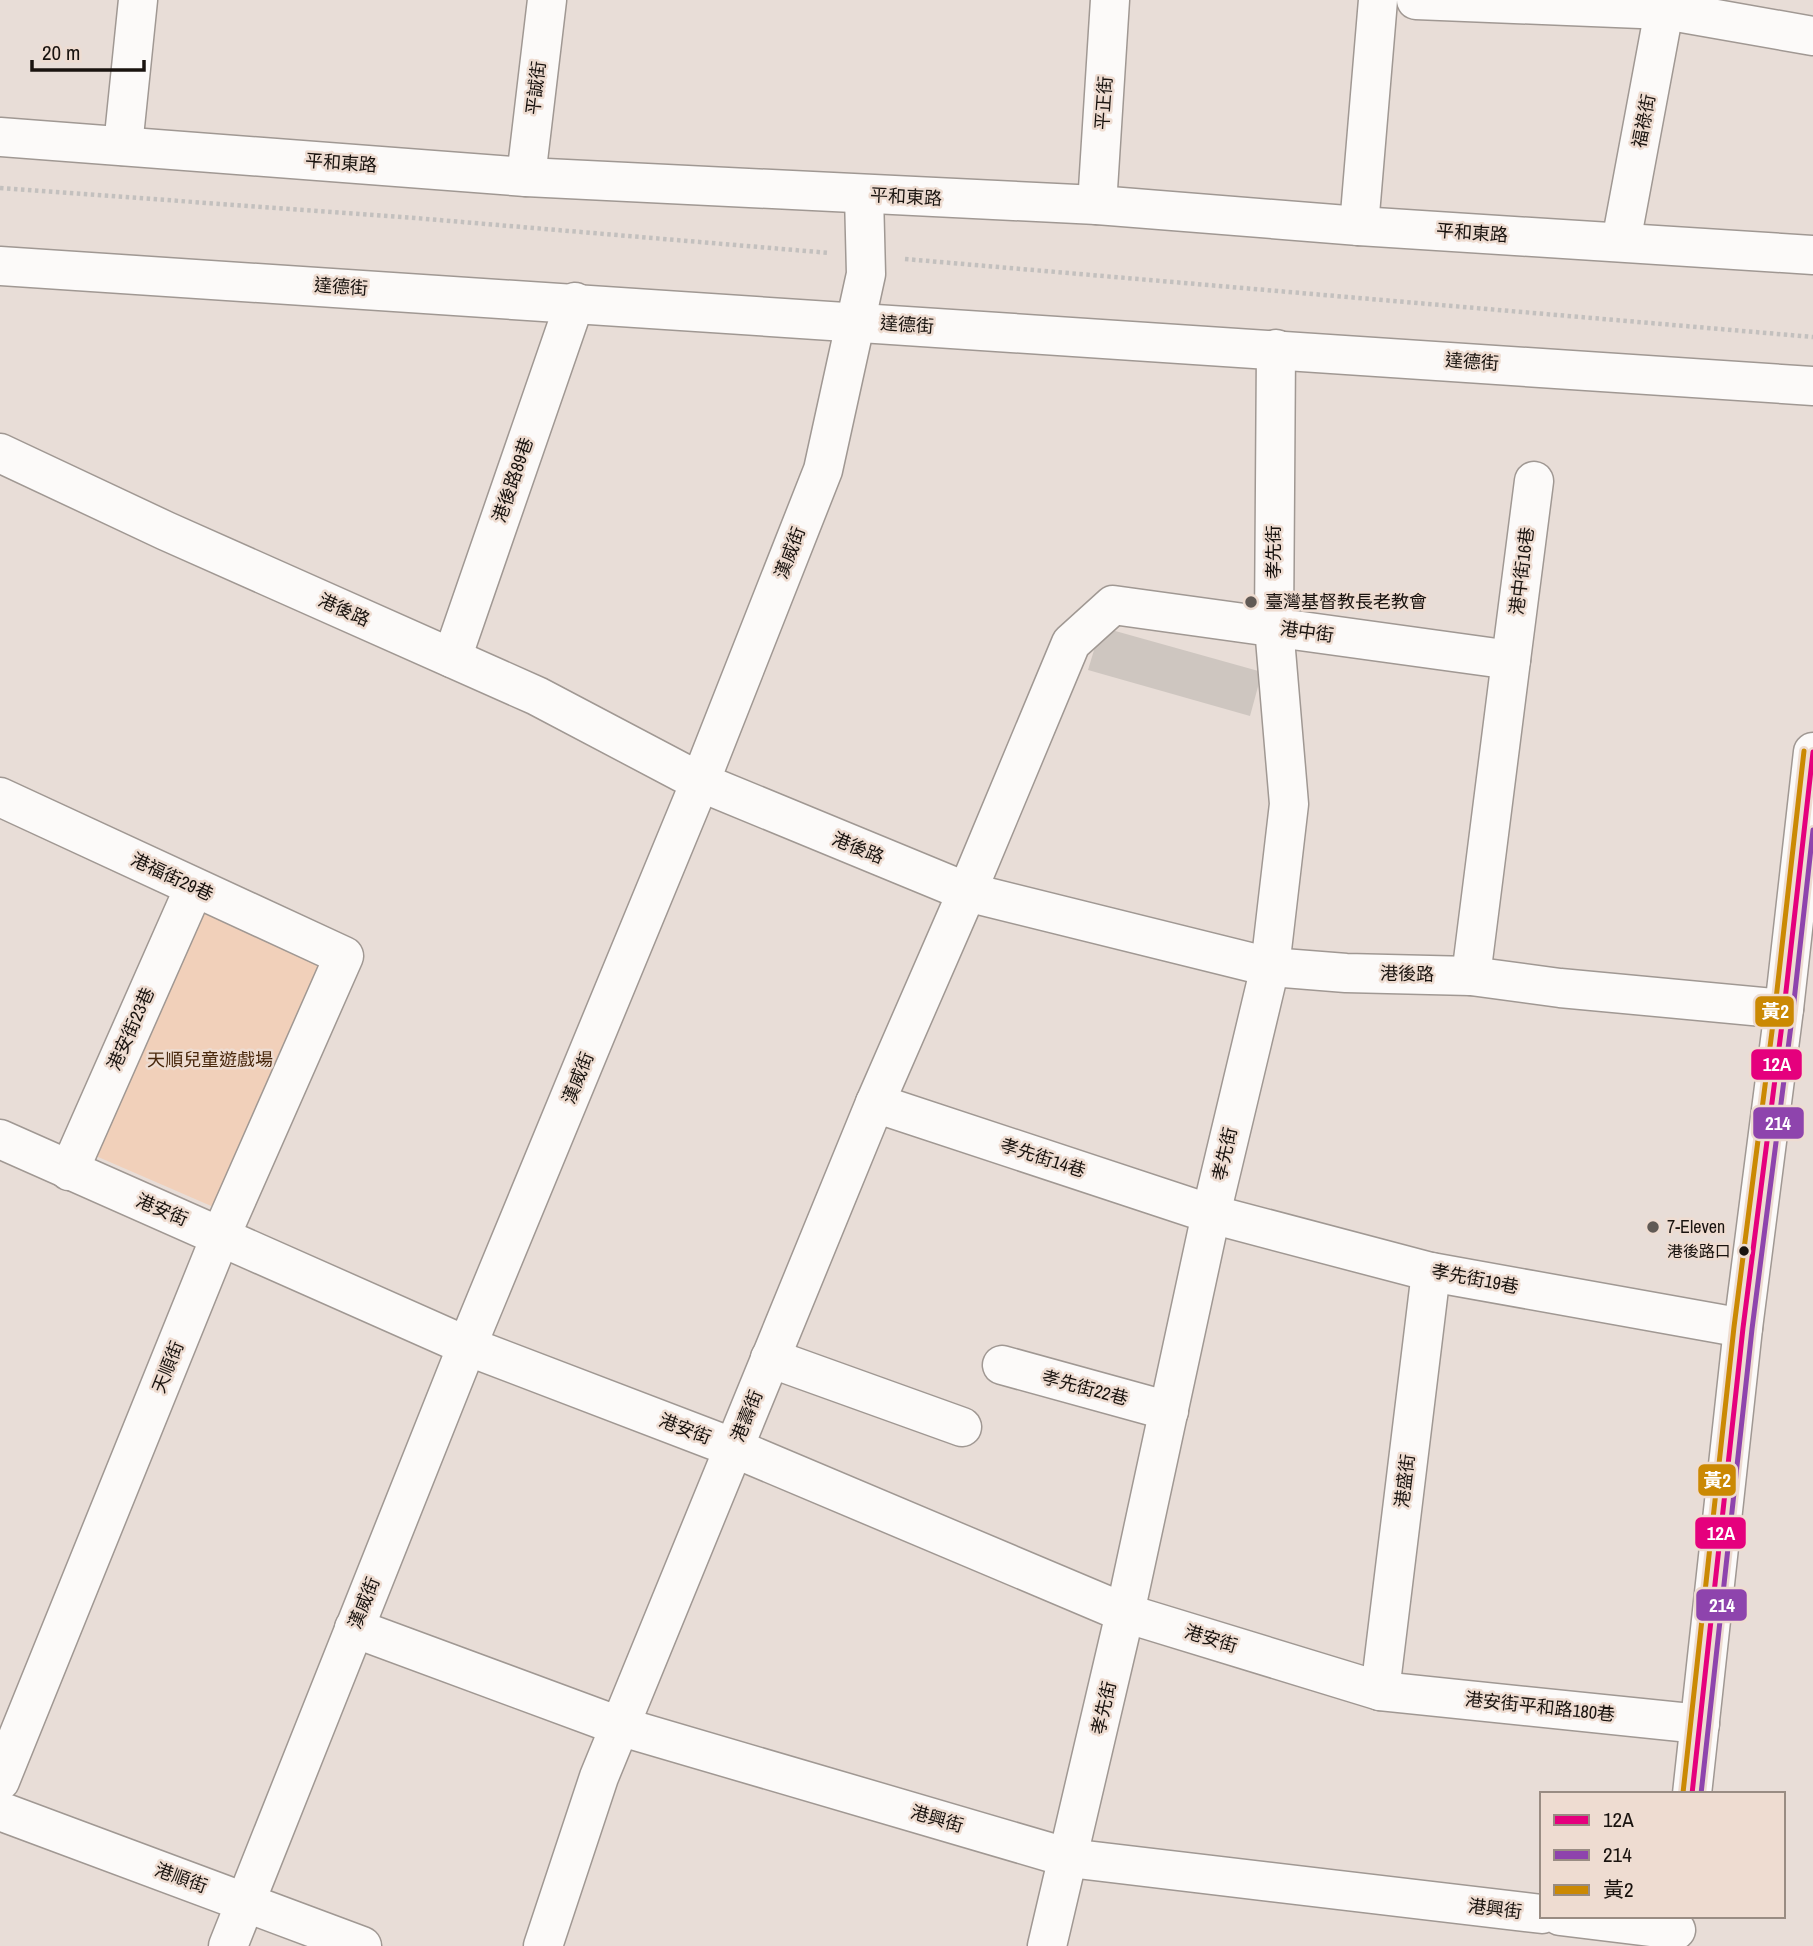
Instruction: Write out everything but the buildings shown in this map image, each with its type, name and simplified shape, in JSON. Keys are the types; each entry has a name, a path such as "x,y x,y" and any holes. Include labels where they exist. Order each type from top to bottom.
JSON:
{"street":[{"path":"123,146 138,0"},
{"name":"平誠街","path":"526,177 547,0"},
{"name":"平正街","path":"1097,205 1110,0"},
{"path":"1359,226 1378,0"},
{"path":"1416,0 1665,5 1813,36"},
{"name":"福祿街","path":"1622,242 1665,5"},
{"name":"平和東路","path":"0,137 526,177 1097,205 1359,226 1813,255"},
{"name":"漢威街","path":"228,1946 467,1346 700,782 823,470 866,274 864,195"},
{"name":"達德街","path":"0,266 1813,386"},
{"name":"港後路89巷","path":"452,658 575,302"},
{"name":"孝先街","path":"1047,1946 1125,1613 1211,1214 1270,967 1289,804 1274,627 1276,349"},
{"name":"港後路","path":"0,453 166,531 537,696 700,782 967,892 1270,967 1346,973 1471,976 1560,988 1783,1010"},
{"name":"港中街16巷","path":"1511,660 1534,481"},
{"name":"港中街","path":"967,892 1071,643 1113,605 1511,660"},
{"path":"1471,976 1511,660"},
{"path":"1692,1792 1743,1328 1813,752"},
{"name":"港福街29巷","path":"0,797 344,956"},
{"name":"港安街23巷","path":"69,1171 194,888"},
{"name":"港壽街","path":"543,1946 599,1777 619,1726 875,1103 967,892"},
{"name":"天順街","path":"0,1781 221,1235 344,956"},
{"name":"孝先街14巷","path":"875,1103 1211,1214"},
{"name":"港安街","path":"0,1139 467,1346 734,1448 1125,1613 1380,1691"},
{"name":"孝先街19巷","path":"1211,1214 1431,1272 1743,1328"},
{"name":"港盛街","path":"1380,1691 1431,1272"},
{"path":"770,1358 962,1427"},
{"name":"孝先街22巷","path":"1002,1365 1169,1411"},
{"name":"港興街","path":"354,1628 619,1726 1069,1858 1540,1914"},
{"name":"港安街平和路180巷","path":"1380,1691 1700,1724"},
{"name":"港順街","path":"0,1811 362,1946"},
{"path":"1575,1918 1676,1931"}],"green space":[{"name":"天順兒童遊戲場","path":"195,907 331,966 225,1212 89,1153"}],"transit line":[{"name":"黃2","path":"1683,1792 1734,1327 1775,1008 1804,751"},
{"name":"12A","path":"1692,1792 1743,1328 1784,1009 1813,752"},
{"name":"214","path":"1701,1792 1752,1329 1813,830"}],"place":[{"name":"臺灣基督教長老教會","path":"1251,602"},
{"name":"7-Eleven","path":"1653,1227"},
{"name":"港後路口","path":"1744,1251"}]}
